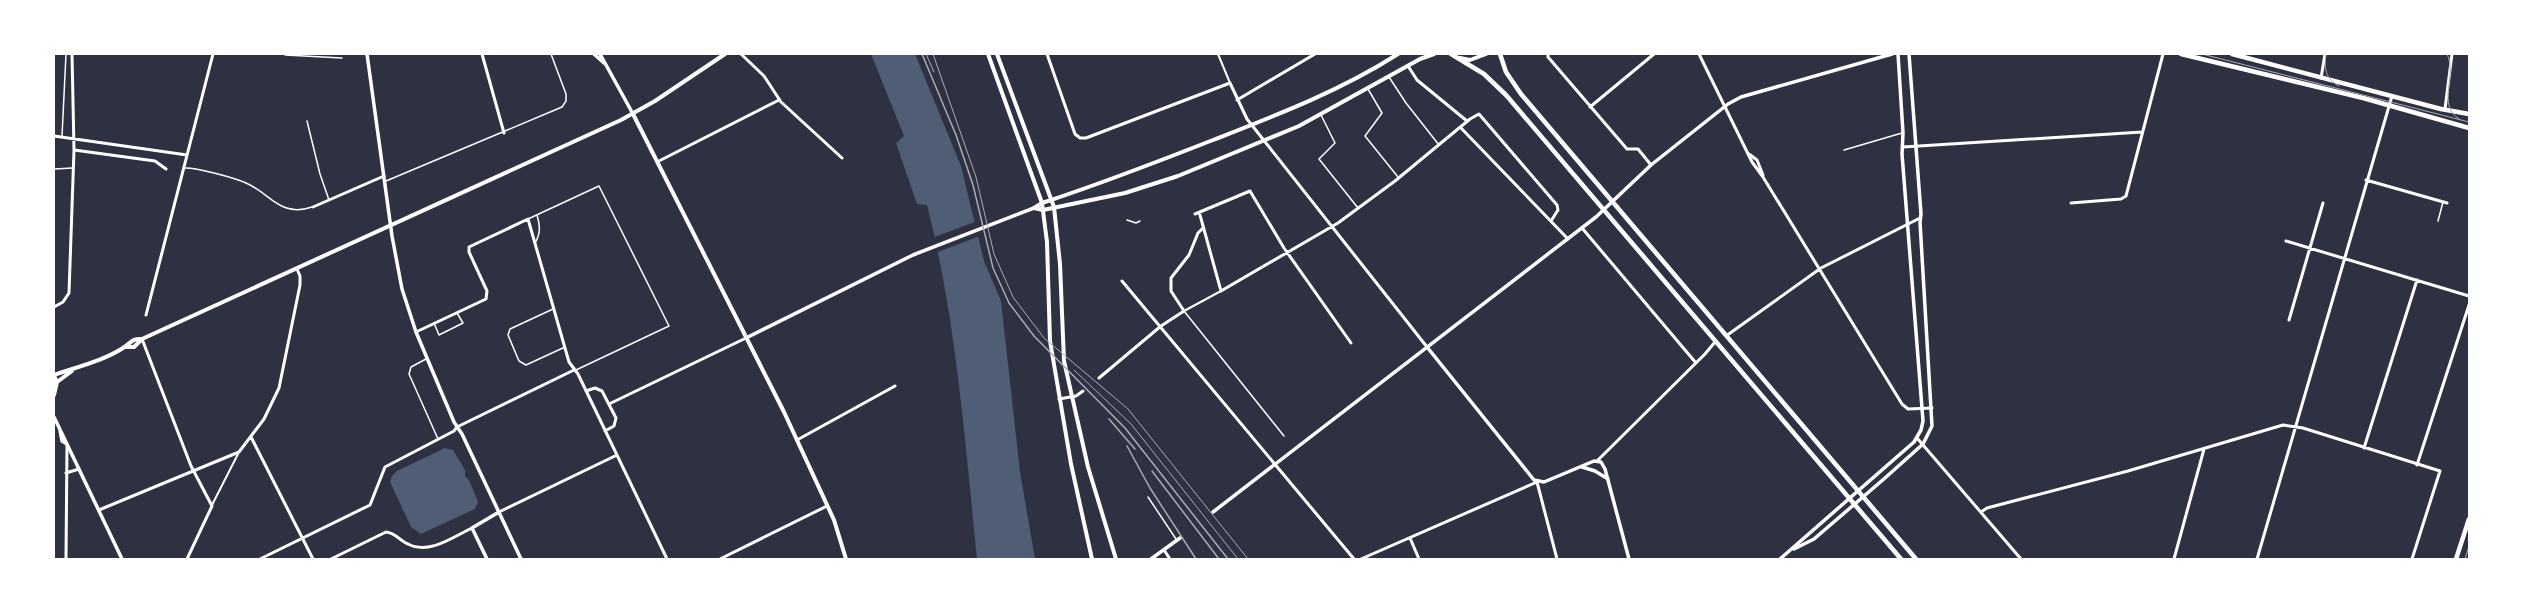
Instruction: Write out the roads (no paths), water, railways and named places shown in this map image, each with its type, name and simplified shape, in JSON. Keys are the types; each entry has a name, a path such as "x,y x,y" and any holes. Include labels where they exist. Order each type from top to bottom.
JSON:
{"main road":[{"path":"54,395 57,382 54,375 73,370 124,347 134,347 142,339 633,114 725,54"},
{"path":"988,54 1042,203 1047,242 1050,341 1072,468 1092,559"},
{"path":"997,54 1054,207 1060,264 1062,342 1070,398 1088,467 1116,559"},
{"path":"1034,208 1052,199 1114,178 1252,125 1328,93 1398,54"},
{"path":"1034,208 1043,210 1149,186 1265,141 1321,115 1425,56 1434,54"},
{"path":"1445,54 1470,60 1486,54"},
{"path":"2181,54 2389,106 2469,128"},
{"path":"2232,54 2392,96 2445,107 2469,114"},
{"path":"1454,56 1490,79 1604,210 1901,559"},
{"path":"1500,56 1517,89 1916,559"},
{"path":"633,114 797,440 827,506 846,559"},
{"path":"57,382 73,370"},
{"path":"2456,559 2469,519"}],"street":[{"path":"54,307 63,302 69,293 74,150 72,139 72,54"},
{"path":"146,315 213,54"},
{"path":"367,54 386,181 391,226 402,289 416,332 427,359 457,427 521,559"},
{"path":"482,54 504,133"},
{"path":"594,54 605,64"},
{"path":"600,54 633,114"},
{"path":"741,54 764,76 779,100 842,158"},
{"path":"1047,54 1075,134 1080,138 1094,135 1230,83"},
{"path":"1218,54 1237,100 1252,125 1427,347 1537,482 1557,559"},
{"path":"1237,100 1315,54"},
{"path":"1548,54 1548,57 1627,149 1638,149 1651,165"},
{"path":"1590,106 1654,54"},
{"path":"1699,54 1753,164 1763,177 1902,404 1908,409 1932,408"},
{"path":"1213,512 1582,228 1604,210 1651,165 1724,107 1741,97 1892,54"},
{"path":"1780,559 1918,438 1922,426 1922,409 1904,183 1903,133 1898,54"},
{"path":"1791,550 1812,541 1854,505 1923,444 1932,426 1920,218 1922,214 1909,54"},
{"path":"2071,203 2124,198 2163,54"},
{"path":"2321,78 2325,54"},
{"path":"2445,107 2452,54"},
{"path":"1408,66 1417,80 1467,121"},
{"path":"2257,559 2294,426 2392,96"},
{"path":"657,162 779,100"},
{"path":"1098,378 1161,326 1184,311 1333,226 1461,128 1467,121 1479,114 1554,202 1558,210 1551,221"},
{"path":"1461,128 1568,239"},
{"path":"1903,147 2142,132"},
{"path":"54,136 187,155"},
{"path":"74,150 155,161 166,169"},
{"path":"313,207 385,176"},
{"path":"2366,180 2447,203"},
{"path":"1195,214 1250,191 1288,252 1352,343"},
{"path":"2289,320 2322,203"},
{"path":"609,404 746,338 908,257 1034,208"},
{"path":"1200,215 1221,291"},
{"path":"1726,336 1819,270 1920,218"},
{"path":"416,332 488,297 469,252 472,245 528,219 565,347 574,370 667,559"},
{"path":"1184,311 1171,291 1171,278 1190,255 1198,233 1203,228"},
{"path":"1582,228 1696,363"},
{"path":"2286,241 2469,296"},
{"path":"187,559 239,452 266,416 281,382 300,285 300,276 297,269"},
{"path":"2364,448 2417,280"},
{"path":"1122,281 1354,559"},
{"path":"2417,465 2469,305"},
{"path":"142,339 194,470 212,506"},
{"path":"1361,559 1537,482 1544,482 1598,460 1696,363 1715,342"},
{"path":"260,559 370,505 385,467 454,431 457,427 574,370"},
{"path":"797,440 895,386"},
{"path":"586,392 594,388 602,391 616,418 614,426 605,431"},
{"path":"1060,399 1070,398 1083,391"},
{"path":"54,417 122,559"},
{"path":"1981,512 1987,508 2204,449 2283,425 2294,426 2440,471 2412,559"},
{"path":"251,437 312,559"},
{"path":"1918,438 2021,559"},
{"path":"66,559 67,444"},
{"path":"2174,559 2204,449"},
{"path":"99,510 239,452"},
{"path":"331,559 386,532 395,534 413,547 424,548 435,546 472,528 499,512 616,455"},
{"path":"1598,460 1604,465 1629,559"},
{"path":"1582,466 1595,471 1608,479"},
{"path":"66,473 80,470"},
{"path":"720,559 827,506"},
{"path":"472,528 487,559"},
{"path":"1410,538 1419,559"},
{"path":"1151,559 1178,539"},
{"path":"1164,550 1170,559"}],"lane":[{"path":"62,137 66,54"},
{"path":"386,181 504,133 562,107 565,104 566,94 551,54"},
{"path":"285,55 342,58"},
{"path":"1389,77 1406,103 1439,145"},
{"path":"1368,89 1382,113 1365,136 1398,177"},
{"path":"1321,115 1335,143 1319,159 1358,208"},
{"path":"307,121 320,174 329,200"},
{"path":"1844,150 1903,133"},
{"path":"54,169 73,168"},
{"path":"184,168 246,183 270,201 283,207 297,210 313,207"},
{"path":"528,219 599,186 669,326 574,370"},
{"path":"2438,221 2443,202"},
{"path":"535,242 539,236 539,222 536,215"},
{"path":"1127,220 1136,223 1140,222"},
{"path":"554,308 510,329 508,336 519,361 526,365 565,347"},
{"path":"1184,311 1284,436"},
{"path":"434,323 439,335 462,323 457,312"},
{"path":"427,359 411,367 409,374 438,439"},
{"path":"1148,497 1178,539"}],"water":[{"path":"871,54 915,54 961,166 984,261 1001,301 1020,472 1035,559 977,559 964,425 952,336 937,248 927,205 917,204 896,143 904,136"},
{"path":"445,448 453,450 465,470 465,476 469,480 478,502 475,509 421,534 411,527 390,482 392,476 397,471"}],"tram line":[{"path":"926,54 934,72"},
{"path":"933,54 976,177 994,254 1013,297 1044,338 1128,409 1248,559"},
{"path":"2202,54 2469,122"},
{"path":"2326,54 2326,73 2331,80 2339,86"},
{"path":"2447,54 2450,62 2449,105 2452,113 2459,119"},
{"path":"1074,370 1131,424 1238,559"},
{"path":"2465,559 2469,546"}],"railway":[{"path":"922,54 956,135 973,185 993,268 1009,303 1034,336 1125,428 1228,559"},
{"path":"1109,419 1135,449"},
{"path":"1127,446 1150,488 1196,559"},
{"path":"1152,471 1219,559"}]}
